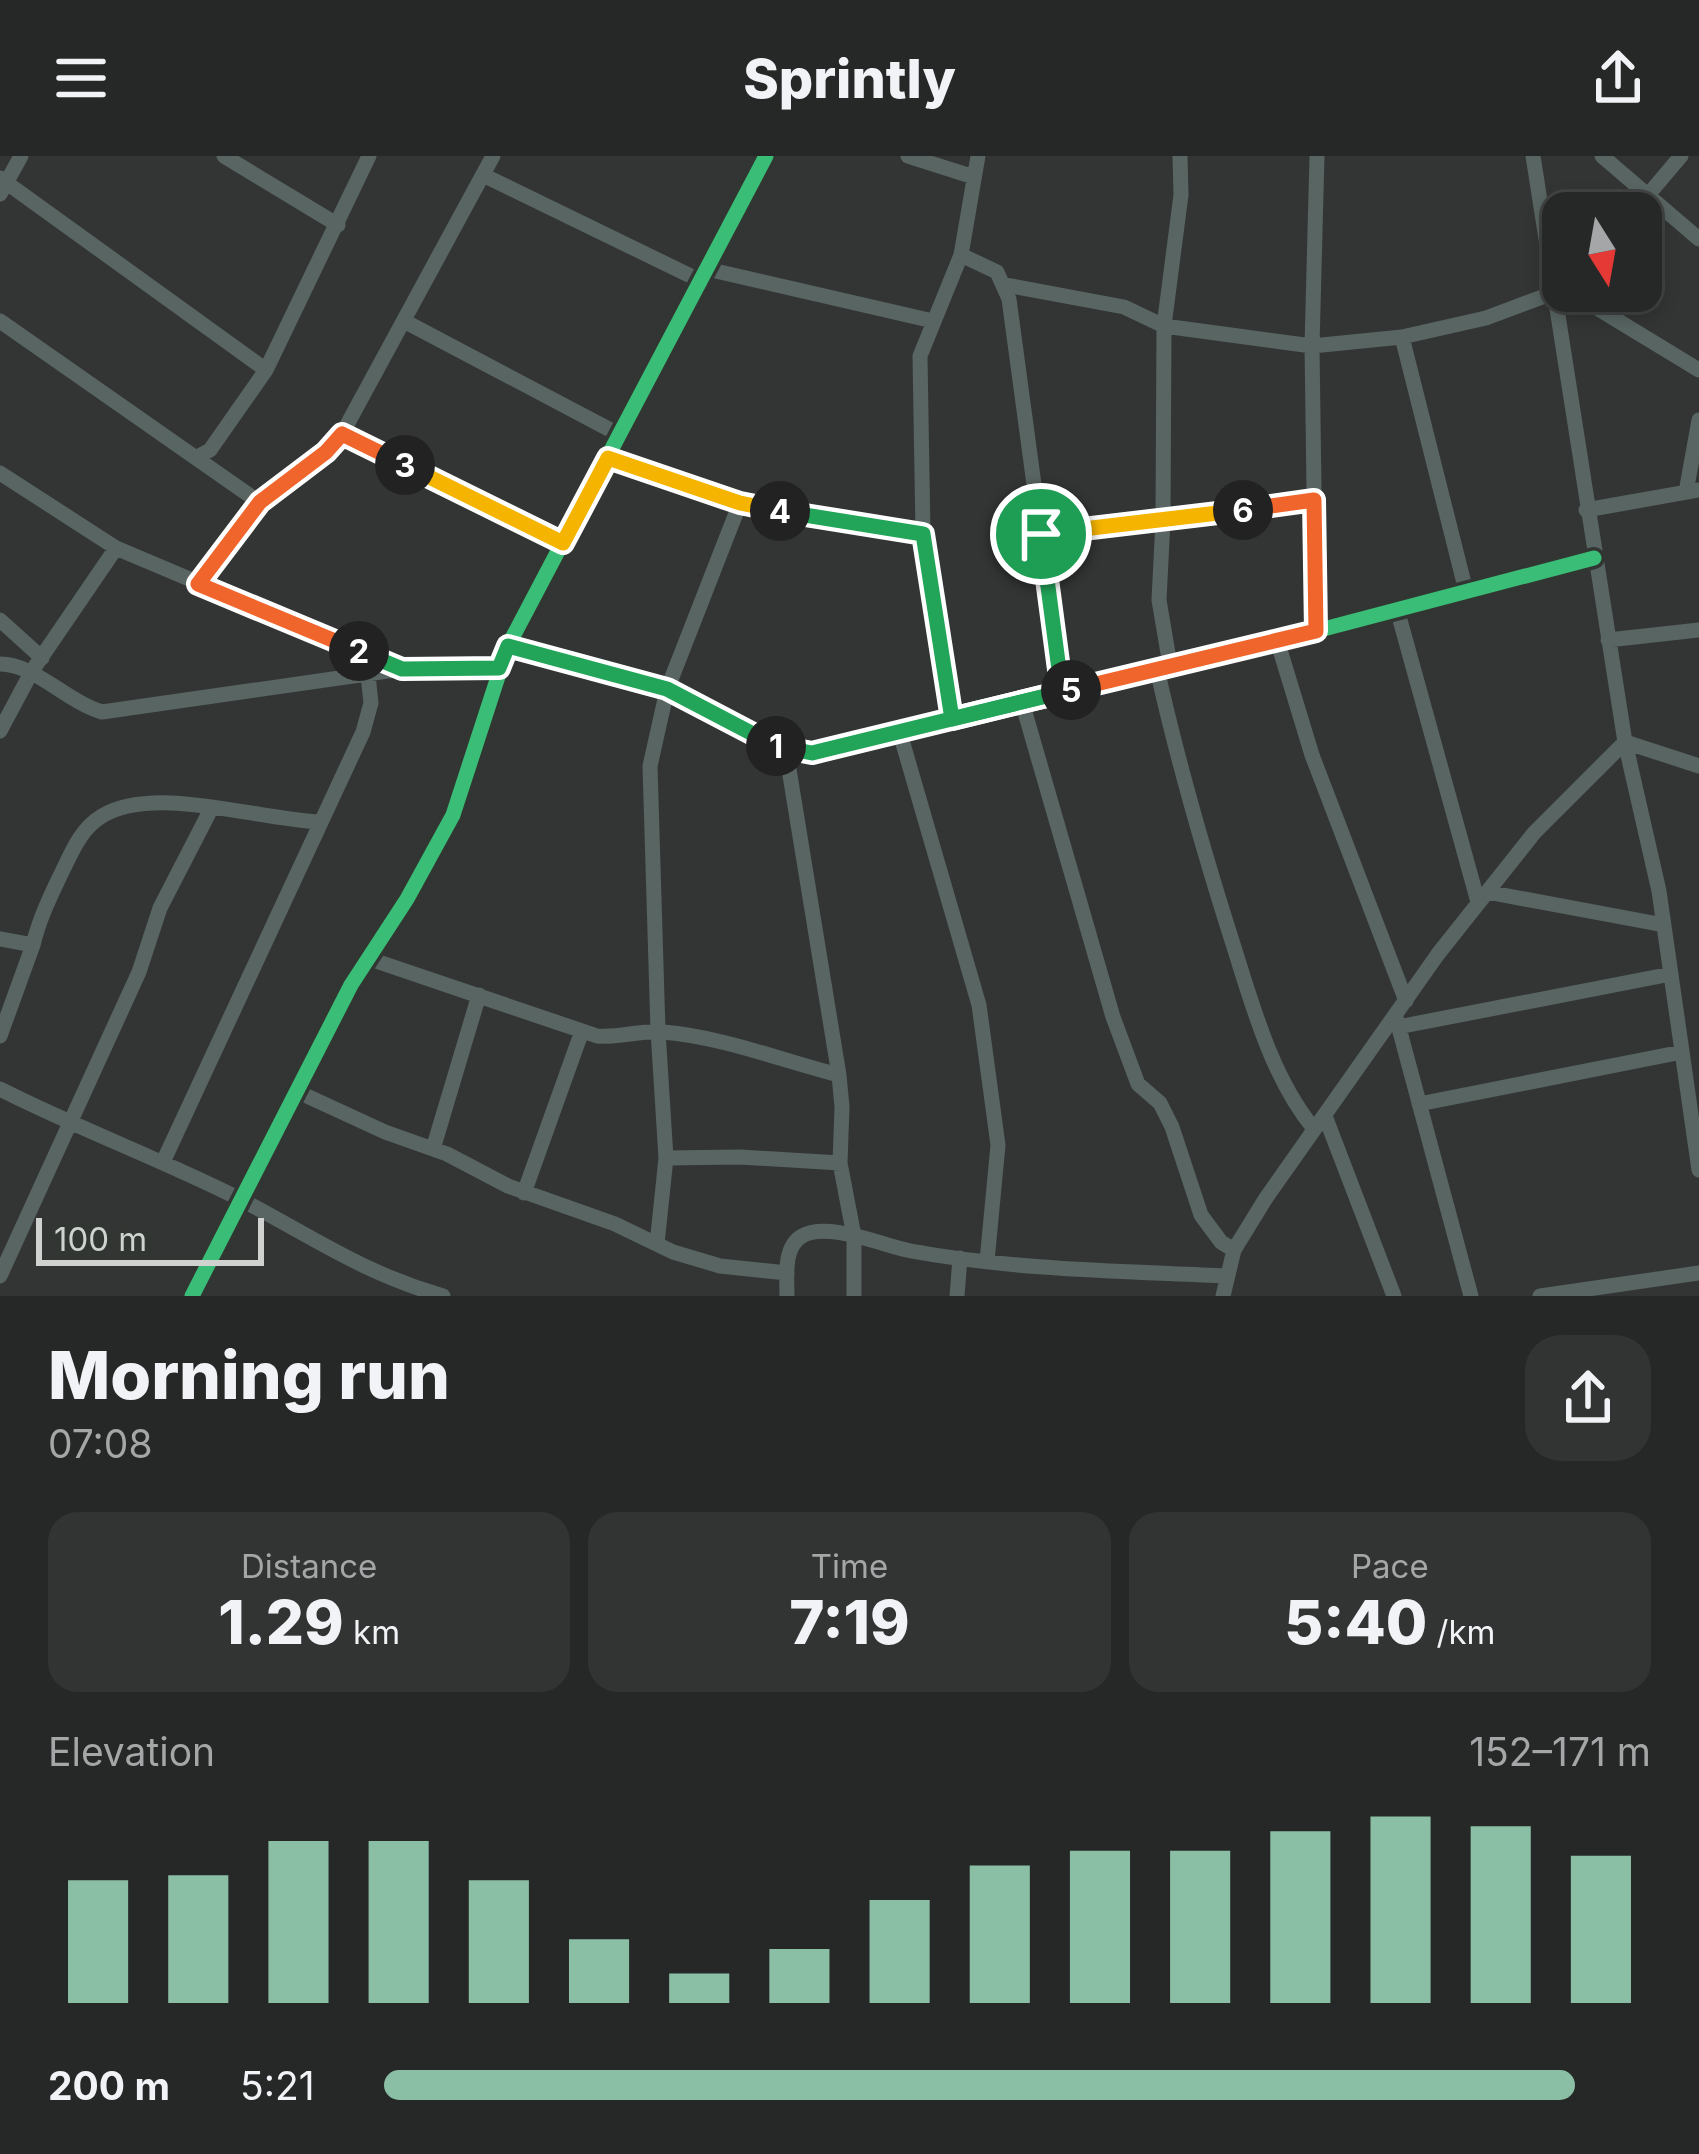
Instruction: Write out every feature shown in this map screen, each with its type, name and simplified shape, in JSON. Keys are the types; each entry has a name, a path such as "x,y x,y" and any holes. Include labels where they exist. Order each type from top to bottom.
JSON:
{"street":[{"path":"21,156 2,185 266,370"},
{"path":"224,156 338,225"},
{"path":"199,457 210,450 266,370 369,156"},
{"path":"198,584 260,502 326,452 342,434 493,156"},
{"path":"192,1296 367,958 453,814 508,646 766,156"},
{"path":"908,156 974,177"},
{"path":"952,719 923,534 920,356 961,256 978,156"},
{"path":"1180,156 1181,194 1165,326 1159,600 1163,667 1183,783 1268,1047 1320,1122 1394,1296"},
{"path":"1316,631 1312,346 1317,156 1333,156"},
{"path":"1533,156 1542,202"},
{"path":"1602,156 1644,192"},
{"path":"1651,192 1681,156"},
{"path":"483,175 704,275 932,321"},
{"path":"1662,207 1699,239"},
{"path":"961,256 997,272 1006,285 1062,692"},
{"path":"1006,285 1124,307 1165,326 1312,346 1402,338 1486,318 1542,295"},
{"path":"1562,312 1586,509 1624,742 1664,925 1695,1113 1699,1170"},
{"path":"1600,312 1699,370"},
{"path":"0,321 260,502"},
{"path":"404,321 620,435"},
{"path":"1402,338 1466,591"},
{"path":"1586,509 1692,491 1699,421"},
{"path":"342,434 563,543"},
{"path":"608,458 740,503 846,525 923,534"},
{"path":"0,473 116,548 402,669"},
{"path":"1041,534 1314,500"},
{"path":"657,1244 666,1158 650,766 667,689 740,503"},
{"path":"0,731 37,664 116,548"},
{"path":"508,646 667,689 786,751 812,753 1594,558"},
{"path":"1397,609 1483,897"},
{"path":"0,620 78,704 102,712 402,669 499,668"},
{"path":"1608,640 1699,630"},
{"path":"1277,640 1336,821 1406,1001"},
{"path":"0,664 37,664"},
{"path":"163,1162 369,714 368,675"},
{"path":"1022,702 1113,1017 1138,1084 1160,1103 1172,1127 1201,1215 1221,1242 1234,1250"},
{"path":"899,730 980,1005 998,1163 987,1261"},
{"path":"1223,1296 1234,1250 1320,1122 1397,1022 1406,1001 1534,832 1624,742"},
{"path":"1624,742 1699,766"},
{"path":"786,751 842,1107 840,1163 854,1236 854,1296"},
{"path":"0,1036 46,905 78,839 99,817 130,803 163,801 321,823"},
{"path":"0,1276 139,972 160,908 211,809"},
{"path":"1483,897 1664,925"},
{"path":"0,939 33,945"},
{"path":"367,958 582,1031 621,1038 658,1031 734,1045 838,1075"},
{"path":"1397,1022 1671,974"},
{"path":"433,1149 478,995"},
{"path":"1397,1022 1471,1296"},
{"path":"524,1193 582,1031"},
{"path":"1419,1104 1682,1052"},
{"path":"0,1089 239,1199 392,1281 443,1296"},
{"path":"296,1090 524,1193 615,1224 657,1244 719,1266 787,1273"},
{"path":"666,1158 840,1163"},
{"path":"788,1296 790,1251 802,1236 824,1232 987,1261 1226,1276"},
{"path":"958,1296 960,1258"},
{"path":"1540,1296 1699,1273"}],"cycle path":[{"path":"192,1296 351,985 407,899 453,815 508,646 766,156"},
{"path":"508,646 650,684 774,744 812,753 1297,636 1594,558"}],"route":[{"path":"1041,534 1062,692 952,719 920,725 812,753 786,751 763,741 667,689 508,646 499,668 402,669 198,584 260,502 326,452 342,434 563,543 608,458 740,503 846,525 923,534 952,719 1316,631 1314,500 1041,534"}]}
